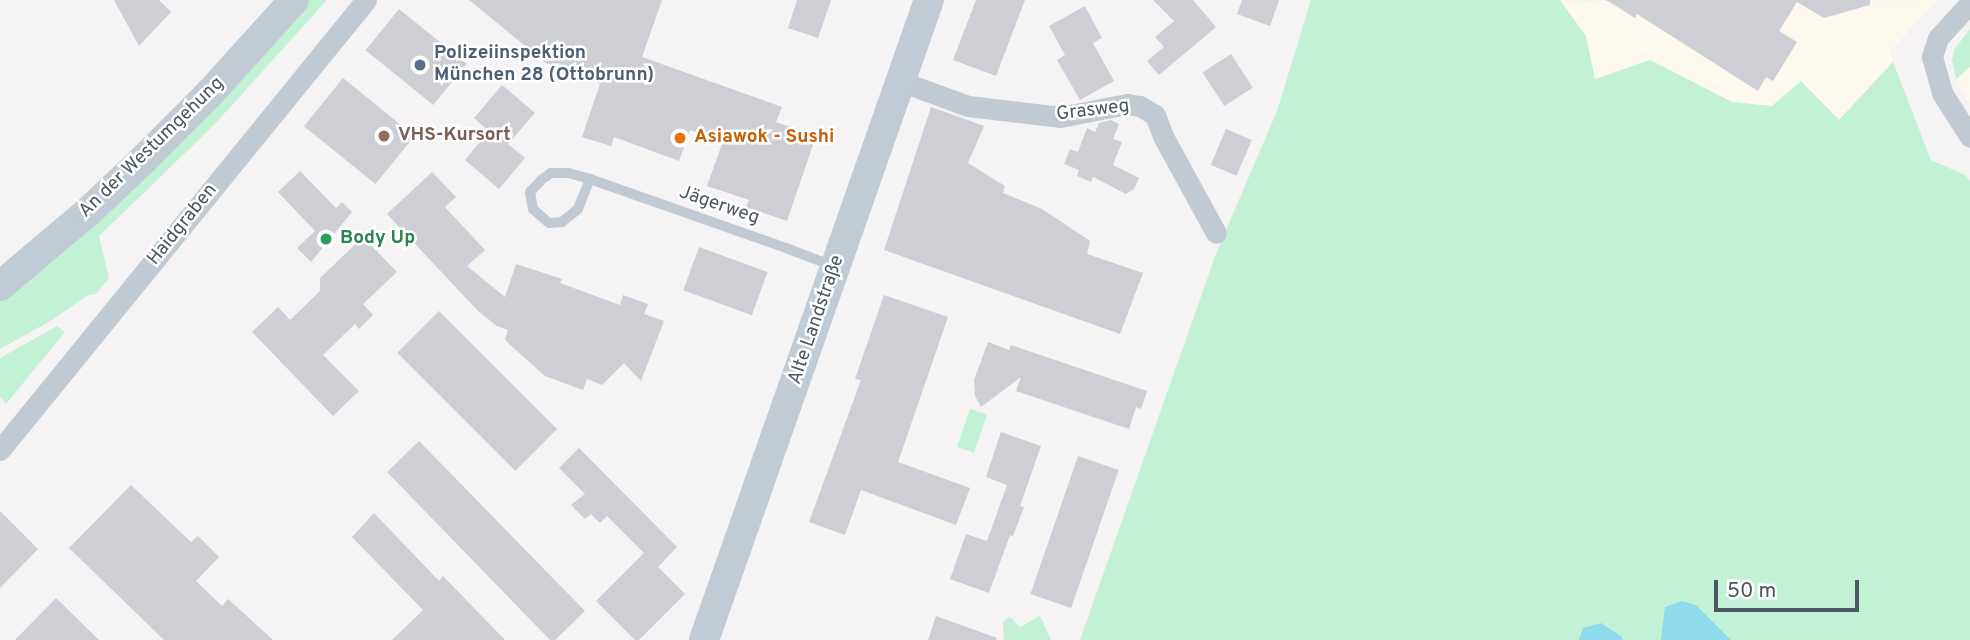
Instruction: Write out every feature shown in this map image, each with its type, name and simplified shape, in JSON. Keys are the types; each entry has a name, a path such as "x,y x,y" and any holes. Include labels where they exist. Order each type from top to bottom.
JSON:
{"main road":[{"name":"An der Westumgehung","path":"0,286 88,212 144,159 210,93 295,0"},
{"name":"Alte Landstraße","path":"704,640 929,0"}],"street":[{"name":"Haidgraben","path":"0,450 366,0"},
{"path":"1970,3 1938,38 1932,57 1942,93 1970,137"},
{"name":"Grasweg","path":"900,81 968,106 1060,117 1127,104 1140,106 1156,116 1164,138 1216,233"}],"lane":[{"name":"Jägerweg","path":"590,179 578,209 562,222 549,223 533,209 530,192 551,173 568,173 590,179 835,267"}],"shaded area":[{"path":"1938,0 1890,51 1893,62 1839,120 1801,82 1772,106 1732,102 1651,60 1595,79 1586,36 1559,1"},
{"path":"1970,67 1970,104 1956,79"}],"green space":[{"path":"307,0 327,0 213,126 99,236 109,278 96,294 88,295 52,320 0,349 0,300"},
{"path":"1311,0 1560,0 1586,36 1595,79 1650,60 1732,102 1772,106 1801,81 1839,120 1893,62 1931,160 1965,175 1970,181 1970,640 1080,640 1217,251 1277,111"},
{"path":"1970,29 1970,67 1956,79 1952,60 1954,50"},
{"path":"57,326 65,332 6,404 0,397 0,358"},
{"path":"970,409 987,415 974,453 957,447"},
{"path":"1040,616 1051,640 1004,640 1003,622 1010,617 1020,627"}],"water":[{"path":"1682,601 1696,605 1731,640 1661,640 1665,607"},
{"path":"1601,623 1623,640 1579,640 1583,628"}],"building":[{"path":"114,0 159,0 171,12 139,46"},
{"path":"469,0 662,0 642,57 782,107 776,122 816,136 787,221 746,207 749,200 707,186 723,141 690,130 679,161 614,137 611,146 582,137 600,84 546,63"},
{"path":"797,0 831,0 818,38 788,28"},
{"path":"976,0 1025,0 996,76 953,60"},
{"path":"1153,0 1193,0 1216,27 1159,75 1147,61 1164,47 1155,37 1174,21"},
{"path":"1242,0 1279,0 1270,26 1237,14"},
{"path":"1606,0 1870,0 1870,5 1824,18 1797,2 1779,31 1797,42 1773,81 1766,77 1758,91 1637,14 1635,18"},
{"path":"1085,6 1102,38 1093,43 1114,81 1080,100 1057,60 1065,55 1049,26"},
{"path":"399,9 467,64 433,105 366,50"},
{"path":"1231,54 1253,88 1224,106 1202,73"},
{"path":"343,78 414,136 375,184 304,126"},
{"path":"502,85 535,113 508,144 525,158 499,189 465,160 489,131 474,118"},
{"path":"931,107 984,126 968,163 1005,186 1003,193 1042,209 1090,241 1087,254 1143,273 1120,334 884,250"},
{"path":"1111,120 1119,124 1113,139 1122,142 1113,165 1139,178 1134,189 1126,194 1093,177 1091,182 1077,176 1079,170 1064,164 1070,149 1078,152 1087,128 1095,132 1099,123"},
{"path":"1226,129 1252,140 1237,176 1211,165"},
{"path":"300,171 336,208 342,202 352,212 311,262 297,248 315,231 278,192"},
{"path":"432,172 456,197 445,207 485,250 467,266 505,297 516,264 562,279 560,283 620,305 623,295 648,304 644,314 664,321 641,381 624,363 602,385 587,379 583,390 545,376 508,343 505,339 508,330 497,326 478,311 387,214"},
{"path":"363,237 397,272 363,304 373,315 359,329 355,324 323,355 359,391 333,416 252,332 278,307 290,320 320,291 320,278"},
{"path":"699,247 768,272 752,315 683,290"},
{"path":"884,295 948,317 898,462 970,488 956,525 861,490 845,535 809,522 861,380 855,379"},
{"path":"439,311 557,429 515,471 397,353"},
{"path":"988,342 1009,350 1011,345 1147,391 1141,409 1136,407 1129,429 1016,391 1021,377 981,407 975,396 974,380"},
{"path":"1001,432 1041,446 1020,506 1024,507 1013,536 1010,535 989,593 950,579 966,534 987,541 1007,485 986,477"},
{"path":"419,441 585,611 555,640 550,640 387,472"},
{"path":"579,448 677,547 658,567 685,594 639,640 635,640 596,601 644,553 607,516 600,523 591,514 585,519 571,505 585,494 559,468"},
{"path":"1078,456 1119,470 1071,608 1030,594"},
{"path":"131,485 191,542 198,536 219,557 196,581 222,606 228,599 273,640 164,640 69,548"},
{"path":"0,511 38,549 0,588"},
{"path":"374,513 439,581 443,576 505,640 392,640 423,610 352,537"},
{"path":"56,598 99,640 15,640"},
{"path":"936,616 997,638 928,640"}],"place":[{"name":"Polizeiinspektion München 28 (Ottobrunn)","path":"420,65"},
{"name":"VHS-Kursort","path":"384,136"},
{"name":"Asiawok - Sushi","path":"680,138"},
{"name":"Body Up","path":"326,239"}]}
